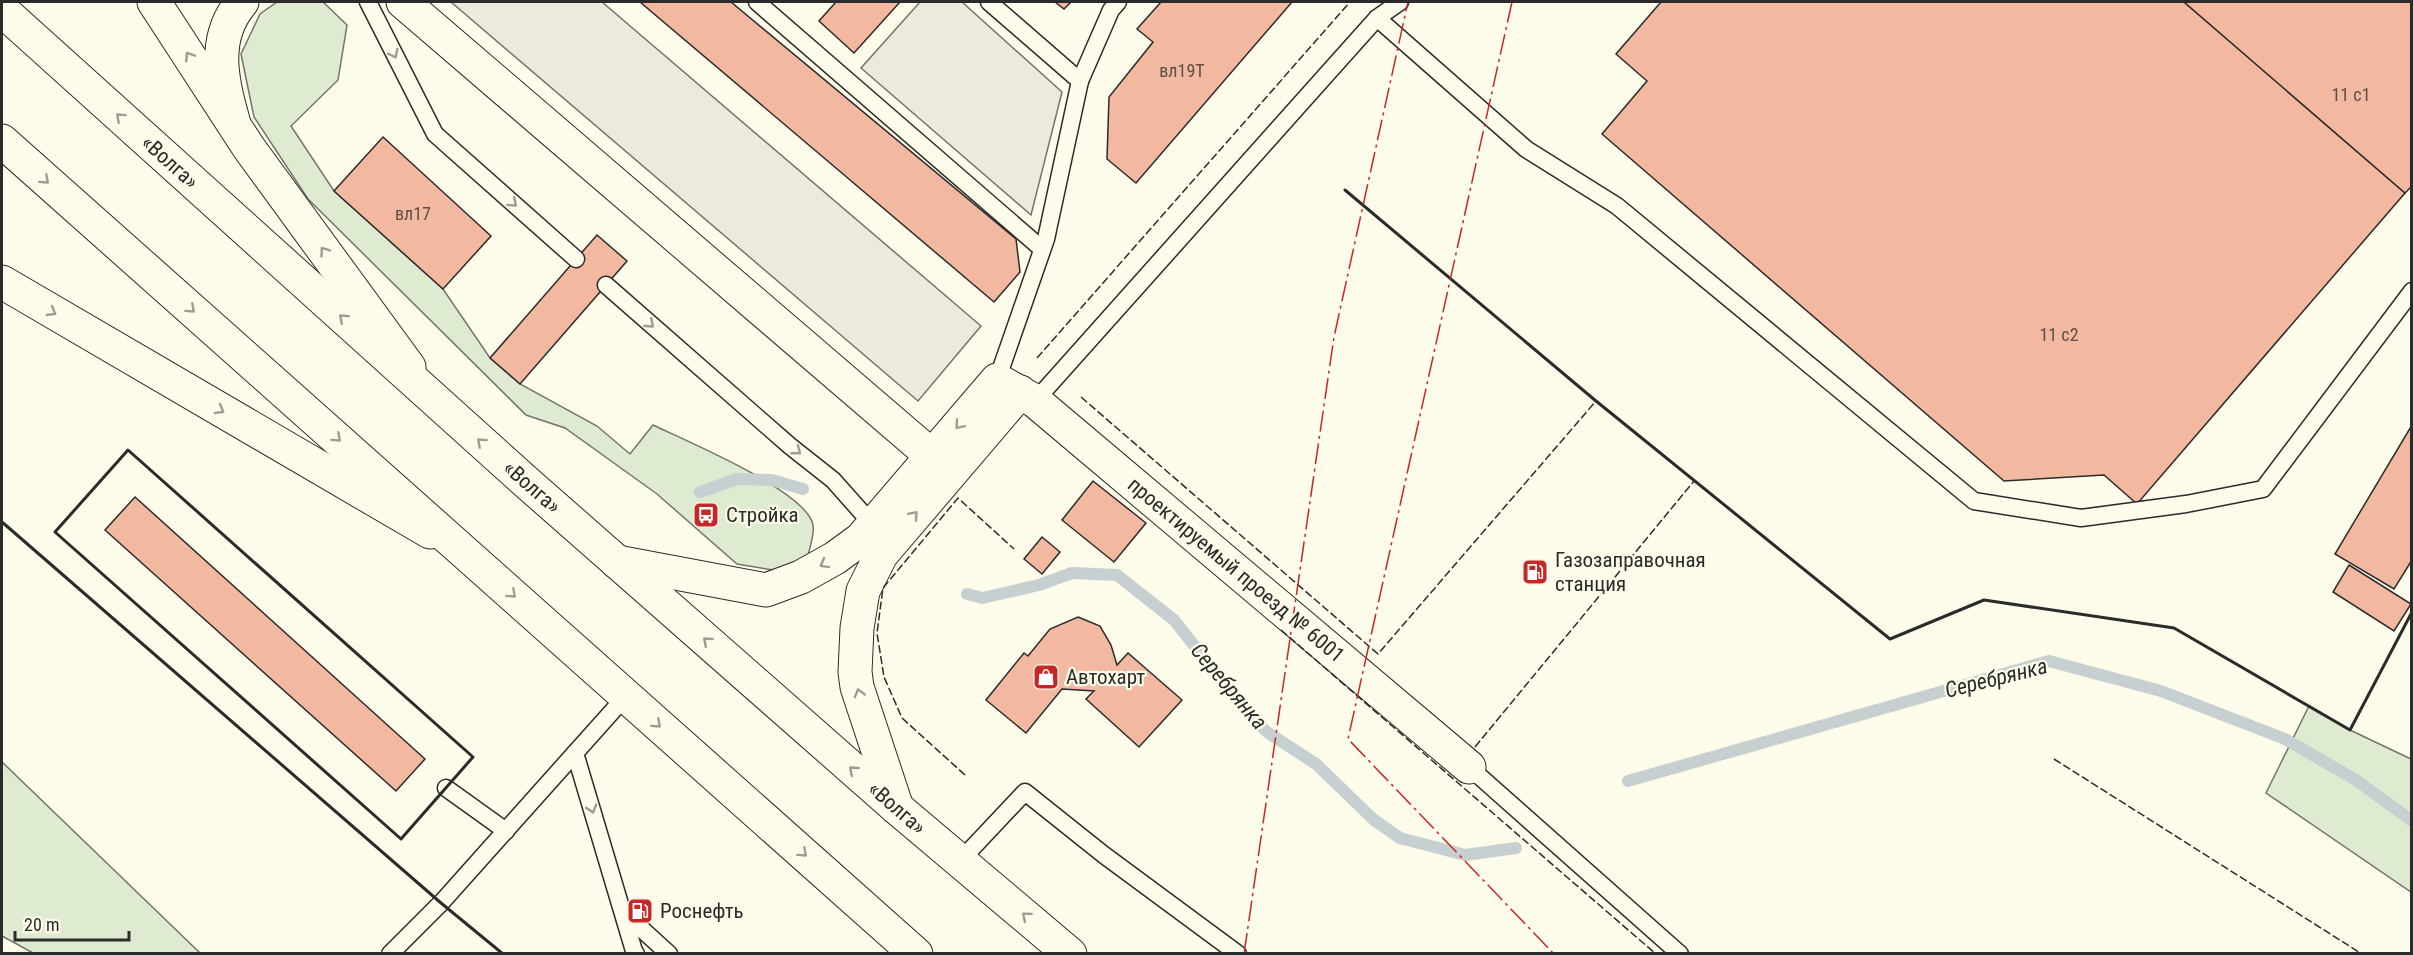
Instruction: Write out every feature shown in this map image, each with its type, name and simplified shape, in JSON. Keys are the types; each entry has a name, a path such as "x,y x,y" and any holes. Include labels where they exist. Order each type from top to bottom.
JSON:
{"main road":[{"path":"154,2 235,127 433,400"},
{"path":"235,127 222,81 223,38 236,9 242,2"},
{"path":"403,2 932,456"},
{"name":"«Волга»","path":"2,10 433,400 897,808 1070,954"},
{"path":"2,141 916,954"},
{"path":"2,282 468,555"},
{"path":"617,562 766,590 801,577 835,558 861,539 932,456 1017,391"},
{"path":"897,808 857,687 855,672 857,628 863,591 881,555 1017,391"},
{"name":"проектируемый проезд № 6001","path":"1017,391 1469,767"}],"lane":[{"path":"368,2 435,134 576,259"},
{"path":"757,2 1042,249"},
{"path":"989,2 1080,81"},
{"path":"1017,391 1042,249 1080,81 1111,10 1118,2"},
{"path":"1017,391 1377,18 1400,2"},
{"path":"1377,18 1526,149 1617,206 1974,501 2081,518 2186,504 2263,489 2412,291"},
{"path":"606,285 790,446 833,480 873,525"},
{"path":"390,954 441,903 626,696"},
{"path":"575,753 635,953"},
{"path":"1469,767 1680,954"},
{"path":"446,788 506,831"},
{"path":"960,861 1025,792 1104,855 1238,954"},
{"path":"623,911 669,954"}],"green space":[{"path":"277,2 323,2 347,25 338,80 291,126 334,191 443,289 490,358 520,384 597,426 630,454 653,425 716,454 768,482 790,497 806,512 813,525 813,537 808,557 779,571 737,564 657,494 565,428 526,415 308,199 254,117 241,54 260,14"},
{"path":"2309,706 2350,730 2411,759 2411,892 2266,793"},
{"path":"2,762 200,953 33,953 2,936"}],"shaded area":[{"path":"451,2 602,2 981,326 918,401"},
{"path":"920,2 962,2 1062,92 1031,215 861,68"}],"building":[{"path":"640,2 731,2 1016,239 1020,272 994,302"},
{"path":"836,2 900,2 854,53 819,21"},
{"path":"1055,2 1071,2 1064,9"},
{"path":"1161,2 1292,2 1136,183 1107,159 1109,97 1153,42 1137,29"},
{"path":"1661,2 2184,2 2405,193 2137,504 2104,475 2004,481 1602,134 1647,81 1616,54"},
{"path":"2184,2 2412,2 2412,186 2405,193"},
{"path":"383,137 491,236 443,289 334,191"},
{"path":"597,235 627,261 520,384 490,358"},
{"path":"2412,425 2412,560 2394,589 2335,554"},
{"path":"1093,481 1146,523 1114,562 1062,520"},
{"path":"135,497 425,759 396,791 105,530"},
{"path":"1042,537 1060,552 1042,574 1024,559"},
{"path":"2349,565 2411,604 2394,631 2333,592"},
{"path":"1078,617 1100,626 1111,645 1117,665 1128,653 1182,700 1139,747 1086,699 1094,691 1062,689 1026,733 986,700 1024,653 1028,656 1050,629"}],"waterway":[{"name":"Серебрянка","path":"700,492 737,479 772,480 803,489"},
{"name":"Серебрянка","path":"967,594 982,598 1039,585 1072,573 1117,575 1174,620 1249,715 1267,732 1316,764 1374,820 1400,838 1465,855 1516,848"},
{"name":"Серебрянка","path":"1628,781 2049,661 2161,691 2285,739 2356,780 2412,821"}],"fence":[{"path":"1037,358 1350,2"},
{"path":"1081,397 1378,654 1596,401"},
{"path":"1475,747 1694,481"},
{"path":"965,775 902,718 884,677 877,633 883,588 958,498 1014,549"},
{"path":"1281,630 1656,954"},
{"path":"2054,759 2362,954"}],"wall":[{"path":"1345,190 1596,401 1890,639 1984,600 2174,628 2350,730 2412,612"},
{"path":"128,450 473,757 401,839 55,532 128,450"},
{"path":"2,522 441,903 503,954"}],"power":[{"path":"1244,954 1334,337 1408,2"},
{"path":"1512,2 1348,739 1554,954"}],"place":[{"name":"Стройка","path":"706,515"},
{"name":"Газозаправочная станция","path":"1535,572"},
{"name":"Автохарт","path":"1046,677"},
{"name":"Роснефть","path":"640,911"}]}
